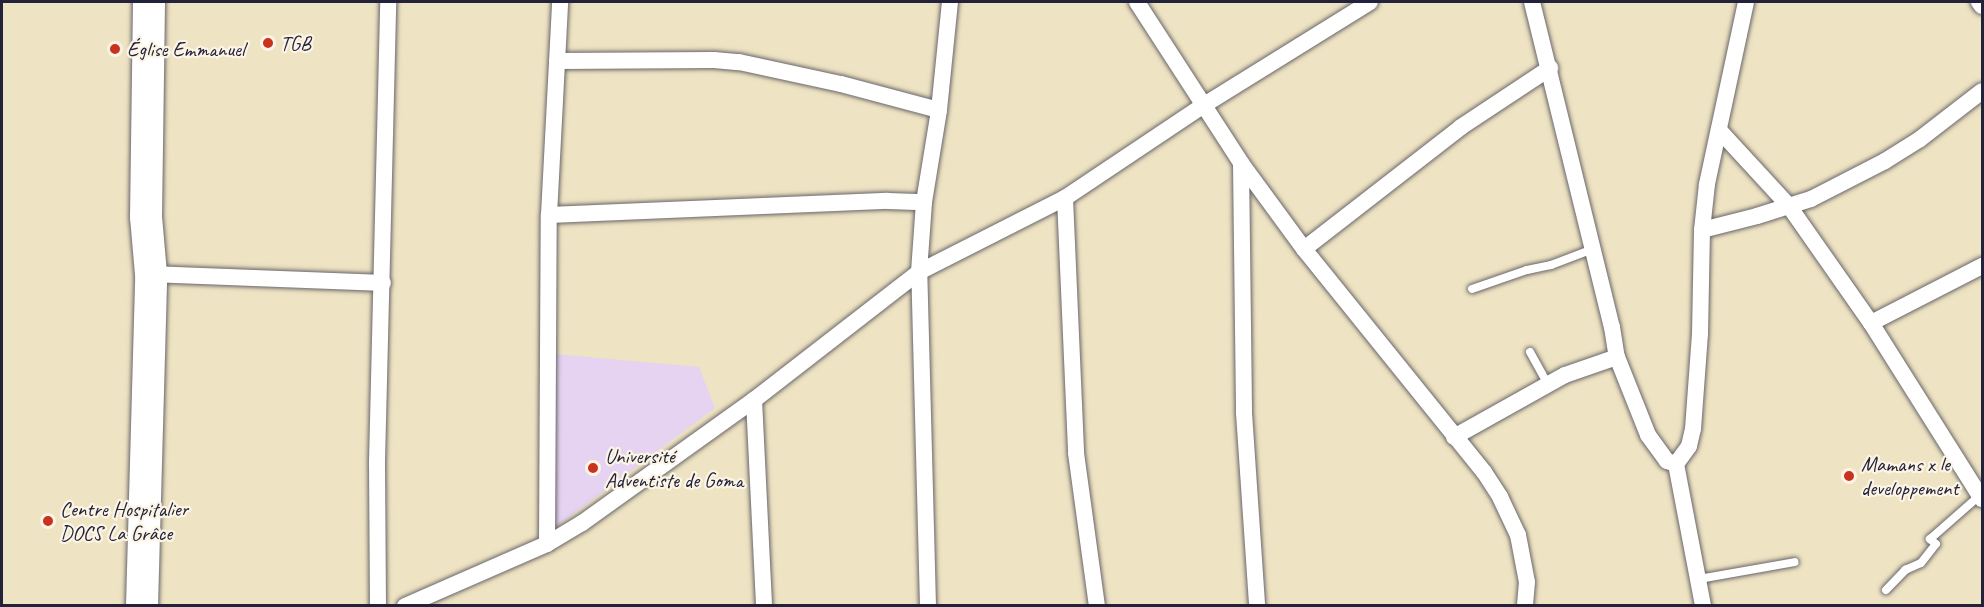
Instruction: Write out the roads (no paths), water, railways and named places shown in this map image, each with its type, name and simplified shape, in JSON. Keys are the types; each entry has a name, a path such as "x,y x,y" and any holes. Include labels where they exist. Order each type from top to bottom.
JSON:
{"highway":[{"path":"142,606 151,274 146,217 149,2"}],"street":[{"path":"378,606 377,462 388,2"},
{"path":"548,544 549,215 560,2"},
{"path":"928,606 919,272 924,202 939,110 950,2"},
{"path":"1137,2 1241,163 1304,249 1484,472 1500,497 1518,535 1527,582 1525,606"},
{"path":"405,606 548,544 634,489 754,400 919,272 1065,198 1204,105 1370,2"},
{"path":"1532,2 1550,68 1617,357 1648,435 1667,461 1676,464"},
{"path":"1703,606 1676,464 1689,446 1693,429 1700,334 1702,230 1707,184 1746,2"},
{"path":"1979,2 1983,6"},
{"path":"557,61 714,60 739,62 841,84 939,110"},
{"path":"1304,249 1461,127 1550,68"},
{"path":"1702,230 1789,206 1885,161 1983,91"},
{"path":"1719,130 1789,206 1871,323 1981,497"},
{"path":"1241,163 1244,413 1257,606"},
{"path":"1065,198 1076,453 1097,606"},
{"path":"549,215 879,201 924,202"},
{"path":"1871,323 1983,266"},
{"path":"151,274 383,284"},
{"path":"1454,437 1547,383 1617,357"},
{"path":"754,400 765,606"}],"lane":[{"path":"1472,289 1527,270 1551,265 1593,249"},
{"path":"1530,352 1547,383"},
{"path":"1886,590 1905,570 1921,563 1936,544 1930,539 1981,497"},
{"path":"1698,579 1795,562"}],"place":[{"name":"TGB","path":"268,43"},
{"name":"Église Emmanuel","path":"115,49"},
{"name":"Université Adventiste de Goma","path":"593,468"},
{"name":"Mamans x le developpement","path":"1849,476"},
{"name":"Centre Hospitalier DOCS La Grâce","path":"48,521"}]}
